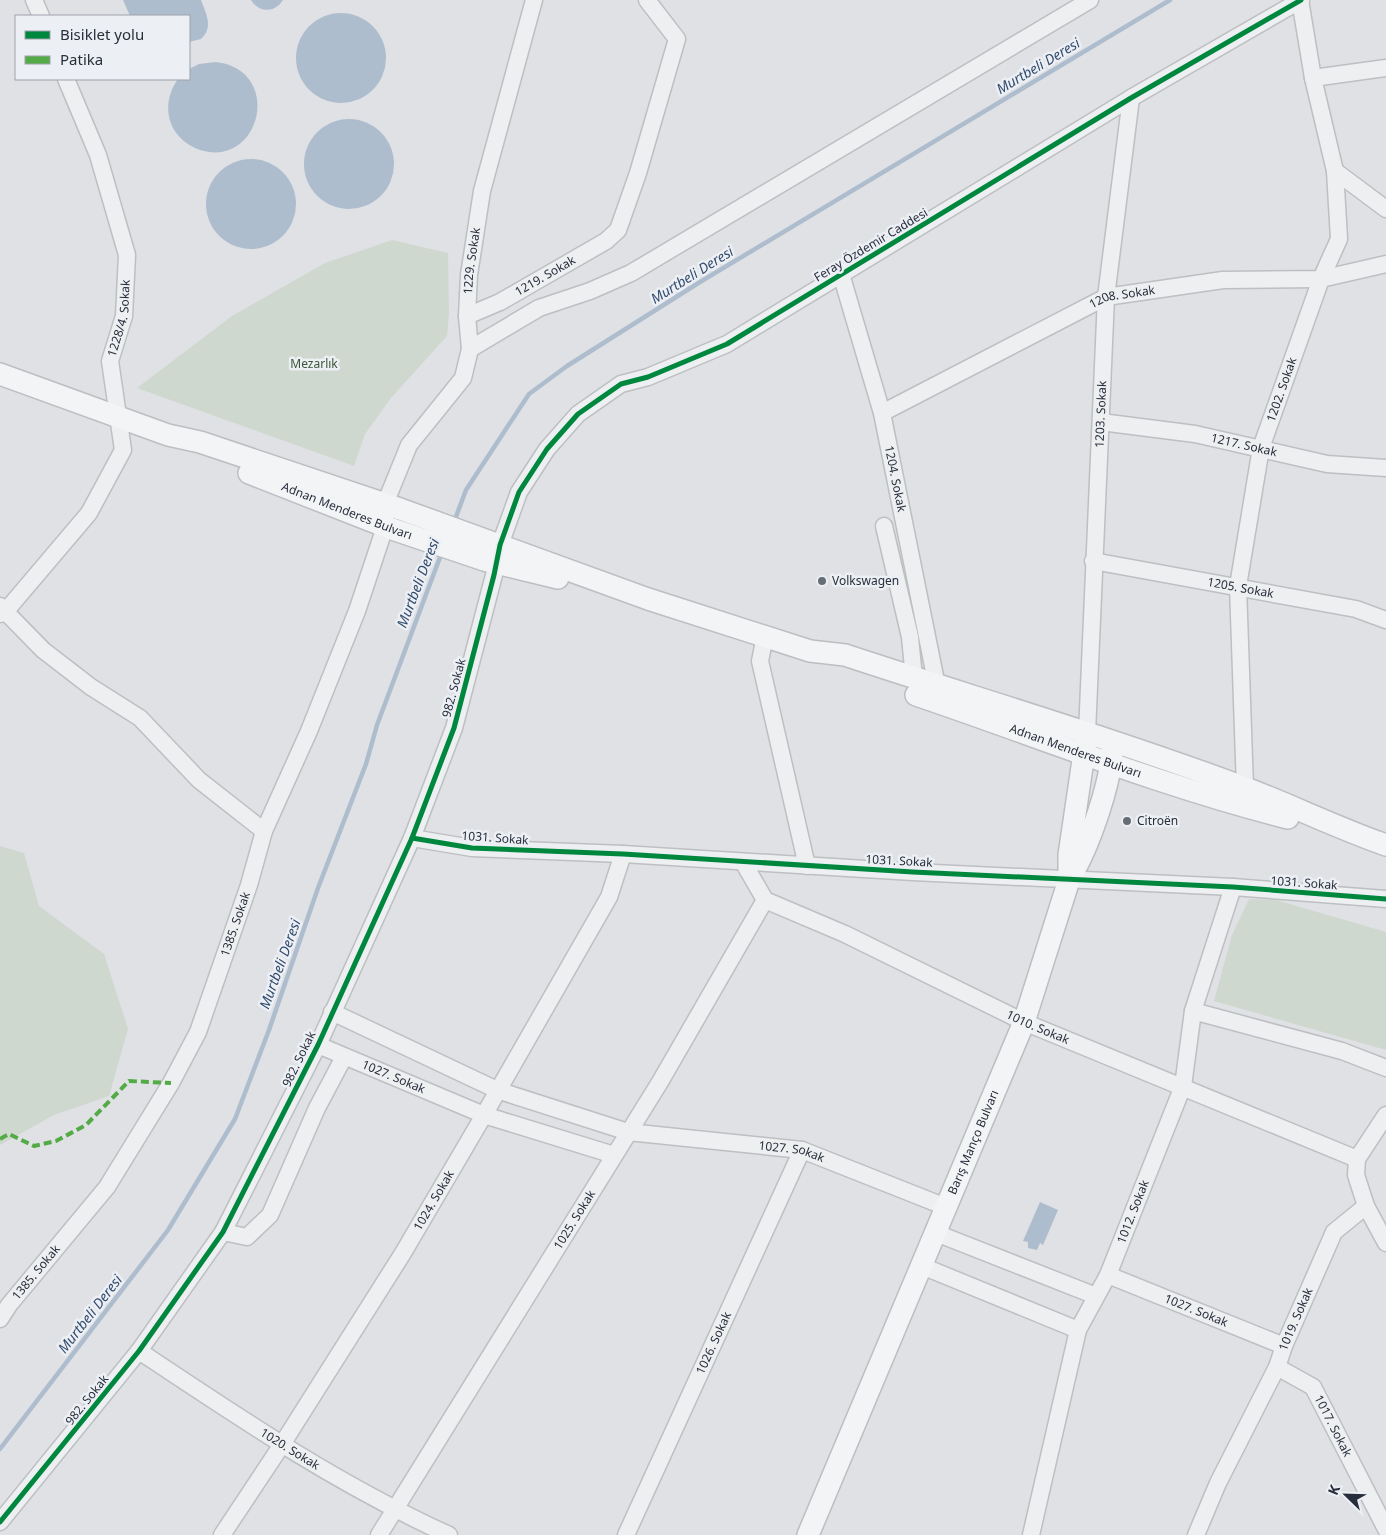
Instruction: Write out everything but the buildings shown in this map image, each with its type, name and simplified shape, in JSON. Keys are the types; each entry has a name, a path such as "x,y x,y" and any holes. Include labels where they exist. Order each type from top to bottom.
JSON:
{"main road":[{"name":"Adnan Menderes Bulvarı","path":"0,374 168,435 200,442 392,507 492,552"},
{"name":"Adnan Menderes Bulvarı","path":"168,435 197,452 389,528 492,552 810,651 845,656 1087,733 1244,788 1347,832 1386,846"},
{"name":"Adnan Menderes Bulvarı","path":"810,651 840,668 1084,756 1241,806 1347,832"},
{"name":"Barış Manço Bulvarı","path":"808,1535 1024,1022 1069,880 1069,855 1087,733"},
{"path":"1069,880 1082,856 1111,765 1112,741"}],"street":[{"path":"34,0 41,15"},
{"name":"1229. Sokak","path":"392,507 409,445 463,378 470,349 467,316 469,275 482,191 534,0"},
{"name":"1219. Sokak","path":"467,316 500,302 606,240 618,230 638,173 676,39 647,0"},
{"path":"470,349 538,308 590,291 631,273 1090,0"},
{"name":"1202. Sokak","path":"1244,788 1238,586 1261,448 1321,279 1339,239 1336,171 1313,78 1300,0"},
{"name":"Feray Özdemir Caddesi","path":"492,552 519,492 547,449 578,414 621,384 648,377 727,344 1131,98 1300,0"},
{"path":"1313,78 1386,68"},
{"name":"1228/4. Sokak","path":"2,611 88,513 124,450 110,361 124,316 127,255 98,155 66,80"},
{"name":"1203. Sokak","path":"1087,733 1106,297 1131,98"},
{"path":"1336,171 1386,209"},
{"name":"1208. Sokak","path":"882,413 1106,297 1223,280 1321,279 1386,264"},
{"name":"1204. Sokak","path":"841,274 882,413 937,686"},
{"name":"1217. Sokak","path":"1101,422 1195,434 1327,464 1386,468"},
{"name":"1385. Sokak","path":"0,1319 4,1302 107,1187 171,1083 198,1032 249,885 264,831 313,723 389,528 392,507"},
{"path":"884,526 910,637 914,678"},
{"name":"982. Sokak","path":"0,1522 139,1351 224,1232 318,1045 412,838 454,728 492,552"},
{"name":"1205. Sokak","path":"1093,561 1356,609 1386,620"},
{"path":"2,611 43,650 91,687 140,718 199,780 264,831"},
{"path":"765,636 760,661 807,866"},
{"name":"1031. Sokak","path":"412,838 472,848 623,854 807,866 1233,887 1386,899"},
{"name":"1024. Sokak","path":"222,1535 281,1446 403,1253 609,897 623,854"},
{"path":"743,862 765,900"},
{"name":"1012. Sokak","path":"1031,1535 1078,1330 1108,1274 1183,1086 1193,1011 1233,887"},
{"name":"1010. Sokak","path":"765,900 845,934 1024,1022 1357,1159"},
{"name":"1025. Sokak","path":"379,1535 660,1082 765,900"},
{"path":"1193,1011 1342,1052 1386,1068"},
{"name":"1027. Sokak","path":"332,1012 497,1090 628,1132 802,1150 946,1207"},
{"name":"1027. Sokak","path":"318,1045 484,1115 614,1155"},
{"path":"224,1232 247,1237 270,1215 317,1108 344,1056"},
{"path":"1386,1115 1357,1159 1356,1175 1366,1206 1386,1243"},
{"name":"1026. Sokak","path":"626,1535 802,1150"},
{"name":"1019. Sokak","path":"1196,1535 1218,1483 1277,1367 1284,1346 1334,1232 1366,1206"},
{"path":"936,1233 1096,1296"},
{"path":"922,1266 1078,1330"},
{"name":"1027. Sokak","path":"1108,1274 1284,1346"},
{"name":"1020. Sokak","path":"139,1351 281,1446 394,1510 449,1535"},
{"name":"1017. Sokak","path":"1277,1367 1313,1387 1386,1529"}],"green space":[{"name":"Mezarlık","path":"392,240 448,253 449,313 447,336 391,398 365,434 354,466 137,388 232,316 325,263"},
{"path":"0,846 24,853 39,906 104,954 128,1029 109,1096 54,1115 0,1145"},
{"path":"1249,899 1276,900 1386,932 1386,1050 1214,1001 1232,935"}],"water":[{"path":"123,0 201,0 207,15 208,25 201,39 190,42 190,15 130,15"},
{"path":"251,0 283,0 276,7 267,10 258,7"},
{"path":"341,13 358,16 373,26 383,41 386,58 383,75 373,90 358,100 341,103 324,100 309,90 299,75 296,58 299,41 309,26 324,16"},
{"path":"216,62 237,69 251,82 257,98 256,116 250,133 238,145 221,152 200,150 183,141 170,120 168,108 172,90 177,80 190,80 190,68 199,64"},
{"path":"349,119 366,122 381,132 391,147 394,164 391,181 381,196 366,206 349,209 332,206 317,196 307,181 304,164 307,147 317,132 332,122"},
{"path":"251,159 268,162 283,172 293,187 296,204 293,221 283,236 268,246 251,249 234,246 219,236 209,221 206,204 209,187 219,172 234,162"},
{"path":"1040,1202 1058,1210 1043,1245 1040,1243 1037,1250 1028,1248 1028,1242 1023,1241"}],"waterway":[{"name":"Murtbeli Deresi","path":"454,522 466,490 529,394 567,366 700,282 1170,0"},
{"name":"Murtbeli Deresi","path":"0,1449 168,1230 235,1119 269,1030 318,888 366,764 377,725 442,552"}],"marked path":[{"path":"0,1139 9,1134 34,1146 56,1141 86,1125 129,1081 171,1083"}],"cycle path":[{"path":"0,1522 139,1351 223,1232 318,1045 412,838 454,728 500,545 519,492 547,449 578,414 621,384 648,377 727,344 1131,98 1301,0"},
{"path":"412,838 472,848 623,854 913,872 1233,887 1386,899"}],"place":[{"name":"Volkswagen","path":"822,581"},
{"name":"Citroën","path":"1127,821"}]}
